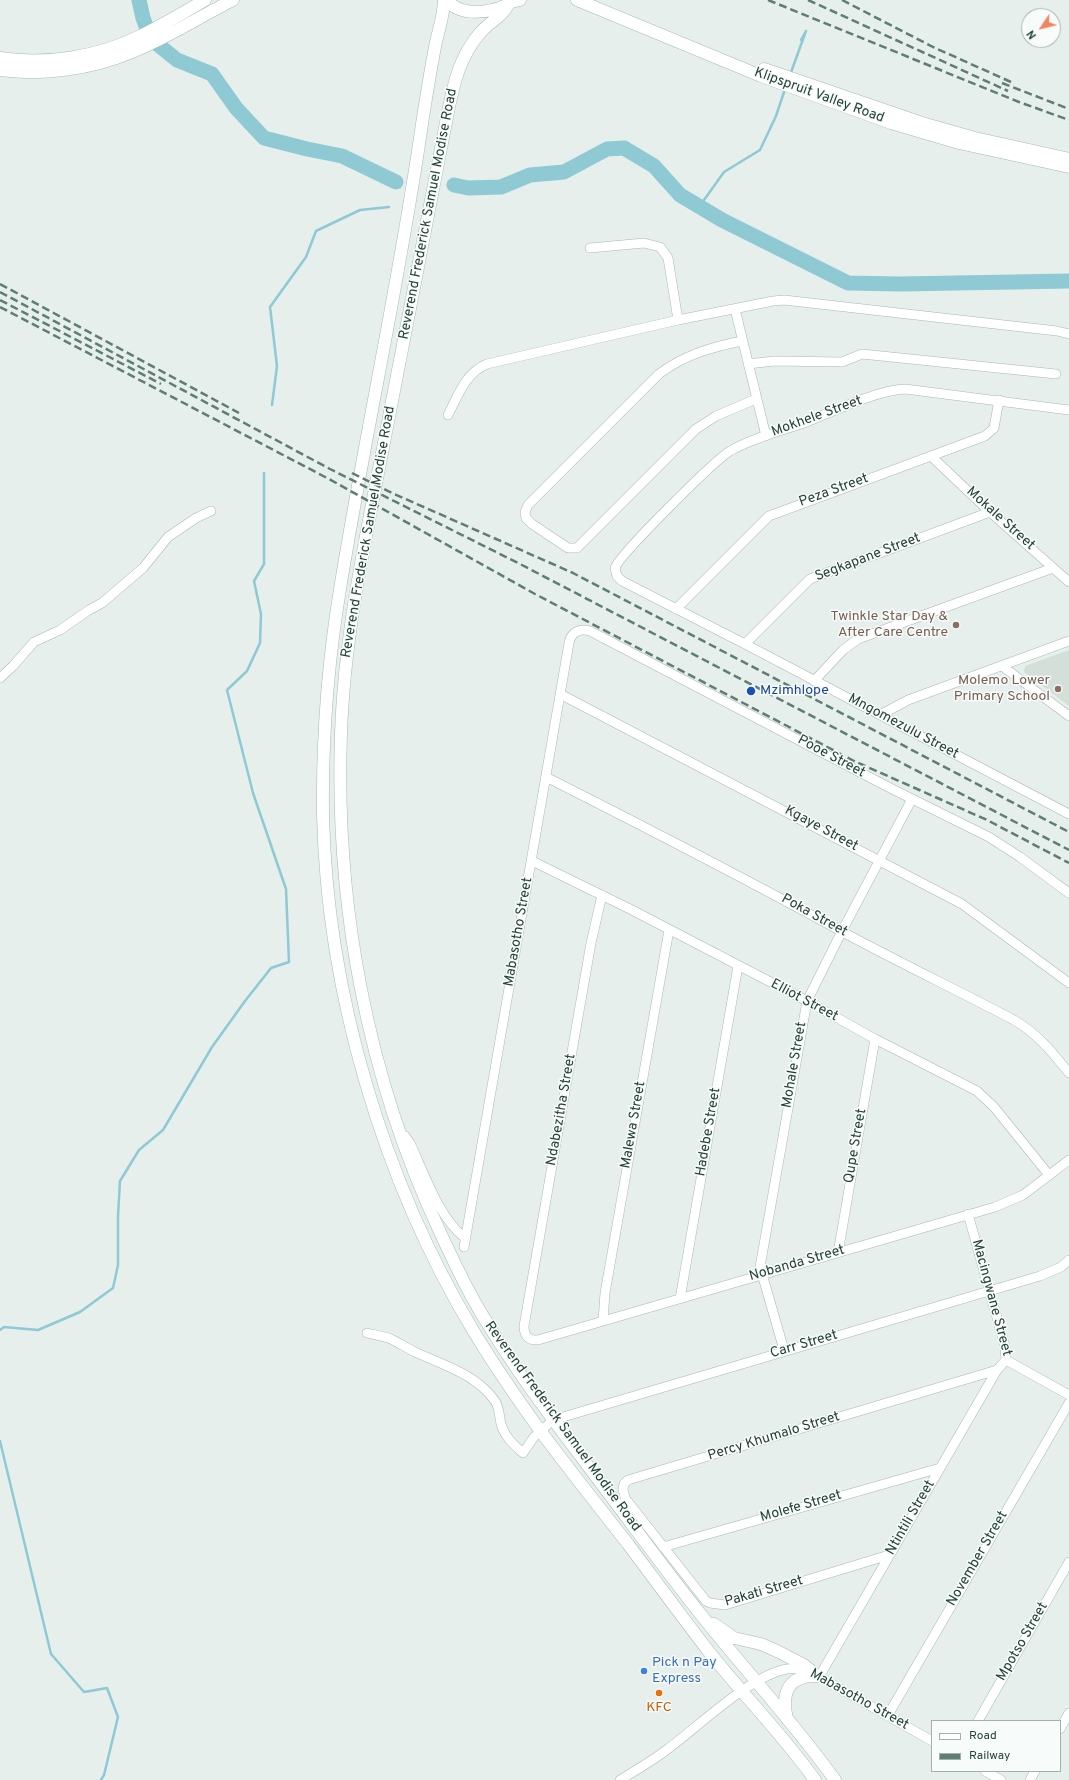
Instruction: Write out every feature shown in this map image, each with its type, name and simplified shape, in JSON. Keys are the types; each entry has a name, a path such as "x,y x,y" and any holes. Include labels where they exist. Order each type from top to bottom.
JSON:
{"main road":[{"path":"0,70 37,71 77,67 116,58 141,42 173,18 205,0"},
{"path":"0,58 31,60 82,55 141,42 180,29 233,0"},
{"path":"445,0 454,8 459,10 478,12 498,9 514,1"},
{"name":"Reverend Frederick Samuel Modise Road","path":"445,0 424,109 410,210 342,575 331,648 325,714 323,819 328,887 338,961 355,1045 392,1162 421,1232 453,1294 494,1363 540,1431 710,1652 815,1780"},
{"name":"Klipspruit Valley Road","path":"577,0 891,123 959,143 1069,167"},
{"name":"Klipspruit Valley Road","path":"598,0 763,73"},
{"name":"Reverend Frederick Samuel Modise Road","path":"514,1 481,32 463,57 457,72 428,212 364,549 348,649 341,730 342,833 345,888 355,958 370,1032 396,1125 425,1200 472,1298 485,1321 554,1420 699,1612 835,1780"},
{"name":"Klipspruit Valley Road","path":"810,90 975,138 1069,159"},
{"path":"699,1612 729,1635 773,1649 804,1665 817,1676"},
{"path":"787,1720 784,1702 786,1692 789,1687 801,1679 817,1676"}],"street":[{"path":"590,248 640,243 660,247 668,258 678,320"},
{"path":"448,415 466,382 474,371 483,366 678,320 773,301 784,300 1058,331 1069,334"},
{"path":"735,309 766,436"},
{"path":"742,341 695,353 671,366 660,374 528,505 526,518 532,524 568,548 577,548 696,428 716,416 756,399"},
{"path":"748,364 774,361 842,362 862,354 1056,374"},
{"name":"Mokhele Street","path":"615,568 628,552 698,480 724,456 736,448 766,436 867,399 899,389 999,400 1069,410"},
{"name":"Peza Street","path":"676,609 769,516 982,438 994,428 999,400"},
{"name":"Mokale Street","path":"931,456 990,512 1069,582"},
{"path":"0,678 13,666 34,642 60,630 102,603 143,568 168,537 196,518 211,511"},
{"name":"Segkapane Street","path":"745,644 810,579 990,512"},
{"name":"Mngomezulu Street","path":"615,568 617,576 622,581 1069,814"},
{"path":"814,681 843,650 858,639 1053,568"},
{"name":"Mabasotho Street","path":"396,1125 410,1143 432,1192 465,1243 570,638 578,631 587,630"},
{"name":"Pooe Street","path":"587,630 912,799 995,840 1069,893"},
{"path":"880,715 908,700 1069,641"},
{"path":"1002,666 1069,716"},
{"name":"Kgaye Street","path":"560,694 967,907 1069,982"},
{"name":"Poka Street","path":"546,777 1022,1025 1047,1045 1069,1073"},
{"name":"Mohale Street","path":"784,1350 762,1275 761,1256 807,1001 842,931 881,861 912,799"},
{"name":"Elliot Street","path":"532,861 602,895 977,1091 994,1107 1049,1175"},
{"name":"Ndabezitha Street","path":"524,1326 591,943 602,895"},
{"name":"Malewa Street","path":"603,1321 605,1293 669,930"},
{"name":"Hadebe Street","path":"680,1299 738,966"},
{"name":"Qupe Street","path":"838,1252 875,1039"},
{"name":"Nobanda Street","path":"524,1326 526,1336 535,1340 680,1299 1008,1202 1023,1195 1069,1160"},
{"name":"Macingwane Street","path":"968,1214 1005,1346 1006,1360 1069,1396"},
{"name":"Carr Street","path":"367,1333 390,1339 457,1370 479,1385 496,1403 502,1427 506,1435 523,1453 540,1431 554,1420 784,1350 1046,1274 1069,1260"},
{"name":"Ntintili Street","path":"817,1676 998,1370 1006,1360"},
{"name":"Percy Khumalo Street","path":"663,1547 625,1498 623,1489 624,1484 628,1480 998,1370"},
{"name":"November Street","path":"888,1715 1069,1403"},
{"name":"Molefe Street","path":"663,1547 940,1468"},
{"name":"Pakati Street","path":"663,1547 706,1601 720,1605 889,1555"},
{"name":"Mpotso Street","path":"979,1720 1069,1562"},
{"name":"Mabasotho Street","path":"620,1780 668,1749 689,1731 742,1691 777,1671 788,1668 798,1668 817,1676 931,1740"},
{"path":"1061,1727 1069,1713"},
{"path":"987,1772 1001,1780"}],"shaded area":[{"name":"Molemo Lower Primary School","path":"1069,650 1069,706 1024,672 1025,666"}],"waterway":[{"path":"139,0 143,18 151,39 177,60 212,74 236,108 264,138 342,156 396,182"},
{"path":"790,75 806,31 801,40"},
{"path":"699,207 724,172 760,150 776,116 785,89"},
{"path":"454,185 468,188 501,187 530,175 564,172 607,149 624,148 654,166 680,195 722,220 848,283 901,284 1069,281"},
{"path":"272,405 277,366 270,307 306,257 316,231 360,210 389,207"},
{"path":"0,1330 4,1327 38,1330 80,1312 113,1288 118,1265 120,1181 139,1150 163,1130 212,1047 245,1001 271,968 289,962 286,889 253,793 227,690 247,671 260,643 261,614 254,581 264,564 264,473"},
{"path":"0,1441 51,1654 84,1692 107,1688 118,1717 104,1775 101,1780"}],"railway":[{"path":"768,0 1019,102 1069,120"},
{"path":"808,0 1008,91"},
{"path":"842,0 933,47 1011,82"},
{"path":"1002,83 1069,109"},
{"path":"0,284 239,413"},
{"path":"0,292 330,469 520,564 1069,850"},
{"path":"0,300 161,384"},
{"path":"0,307 329,479 535,594 854,761 987,820 1069,863"},
{"path":"352,473 392,493 573,573 1069,832"}],"place":[{"name":"Twinkle Star Day & After Care Centre","path":"956,625"},
{"name":"Molemo Lower Primary School","path":"1058,689"},
{"name":"Mzimhlope","path":"751,691"},
{"name":"Pick n Pay Express","path":"644,1671"},
{"name":"KFC","path":"659,1693"}]}
